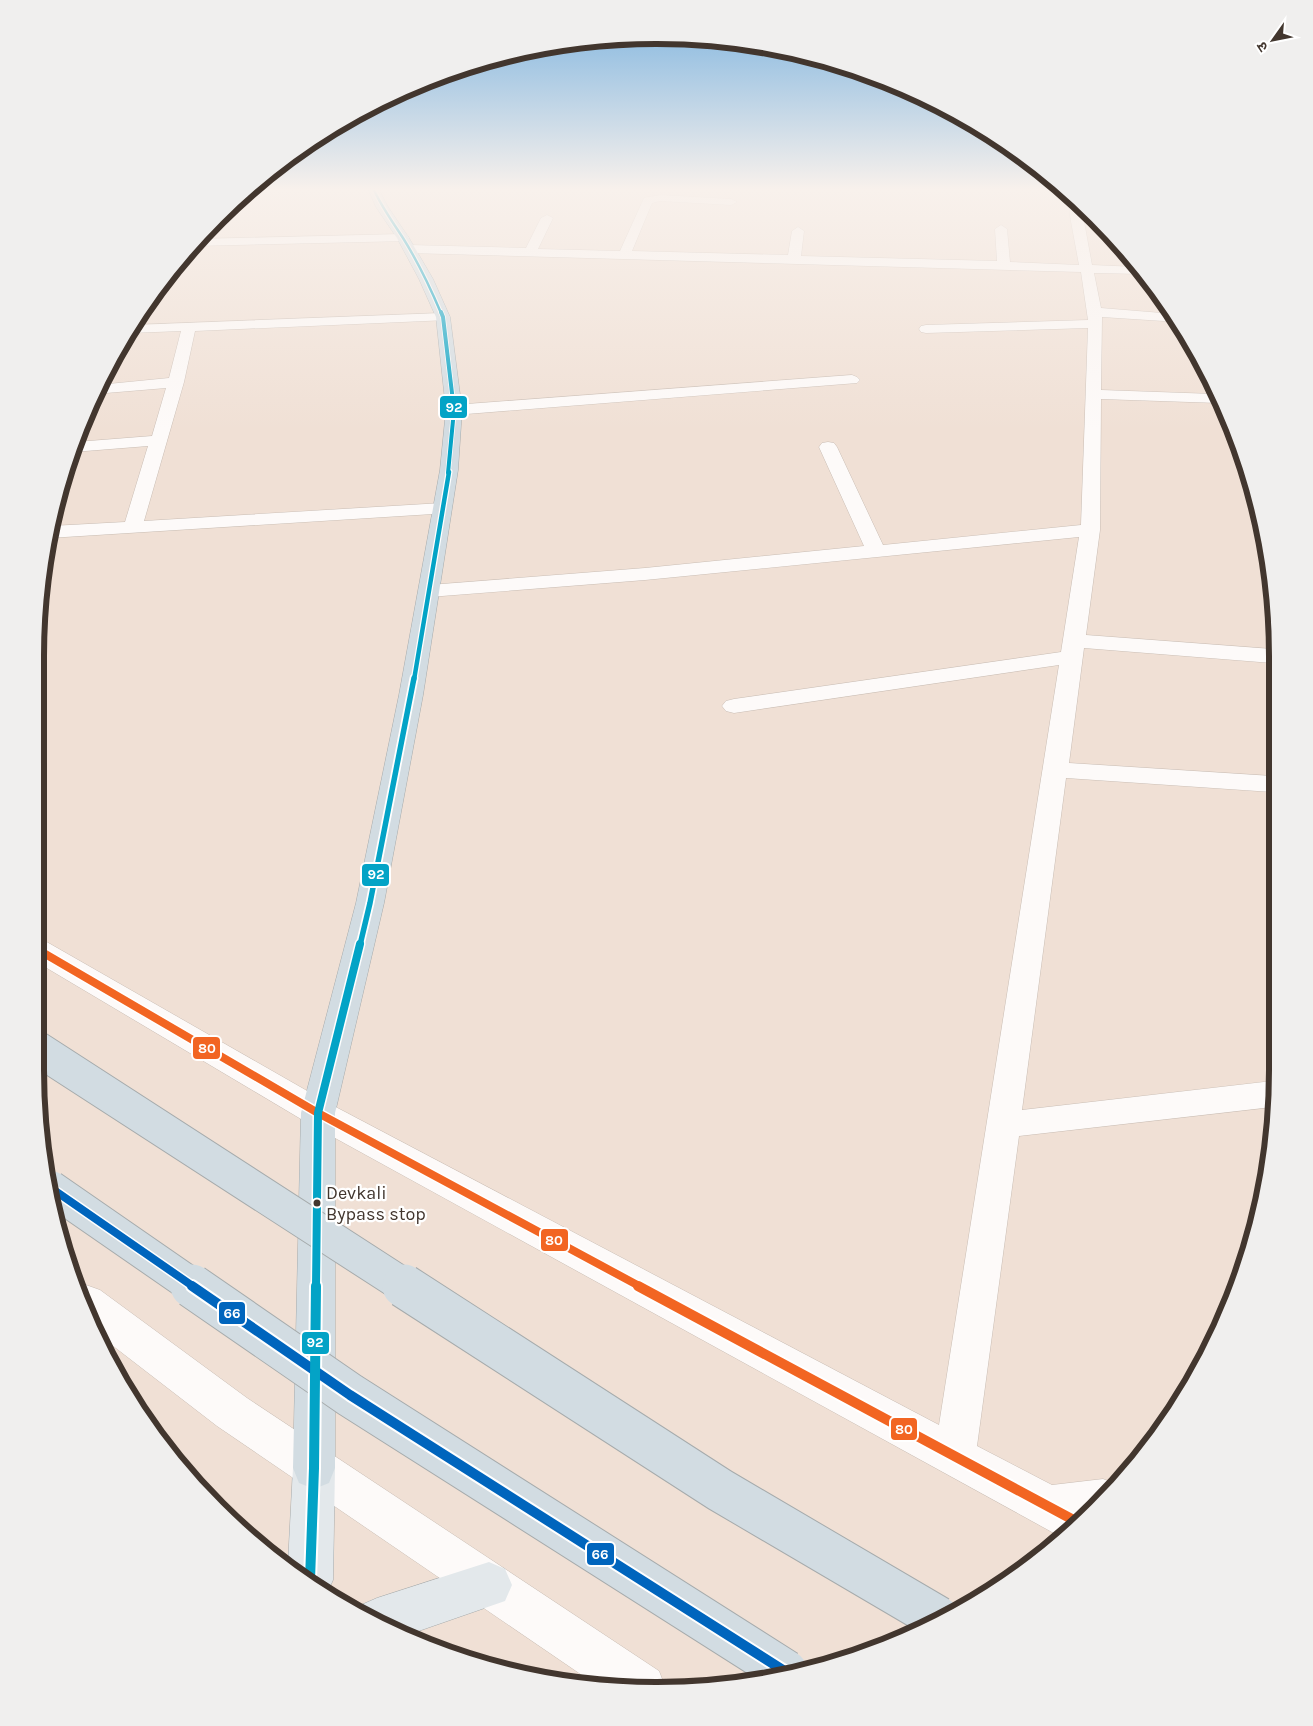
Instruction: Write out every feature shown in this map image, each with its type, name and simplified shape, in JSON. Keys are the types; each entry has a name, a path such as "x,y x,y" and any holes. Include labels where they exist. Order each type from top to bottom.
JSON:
{"highway":[{"path":"314,1468 318,1113 370,903 411,695 449,470 454,410 443,317 420,269"},
{"path":"44,1054 720,1490 934,1616"},
{"path":"57,1192 350,1395 781,1669"}],"main road":[{"path":"310,1575 314,1468"},
{"path":"385,1619 440,1602 489,1584"}],"street":[{"path":"1056,269 1134,272"},
{"path":"955,1456 1090,530 1094,318 1086,270"},
{"path":"139,329 443,317"},
{"path":"926,330 1094,318 1167,318"},
{"path":"133,526 176,382 189,328"},
{"path":"454,410 852,380"},
{"path":"105,389 176,382"},
{"path":"1092,394 1212,399"},
{"path":"81,446 159,440"},
{"path":"828,448 876,551"},
{"path":"57,531 442,509"},
{"path":"429,591 645,574 1090,530"},
{"path":"734,706 1072,649 1269,656"},
{"path":"1055,770 1269,784"},
{"path":"44,953 318,1113 1063,1515 1087,1506"},
{"path":"1003,1125 1268,1095"},
{"path":"91,1306 232,1412 632,1681"}],"transit line":[{"name":"92","path":"310,1575 314,1468 318,1113 370,903 411,695 449,470 454,410 443,317 420,269"},
{"name":"80","path":"44,953 318,1113 1072,1519"},
{"name":"66","path":"57,1192 350,1395 781,1669"}],"place":[{"name":"Devkali Bypass stop","path":"317,1203"}]}
